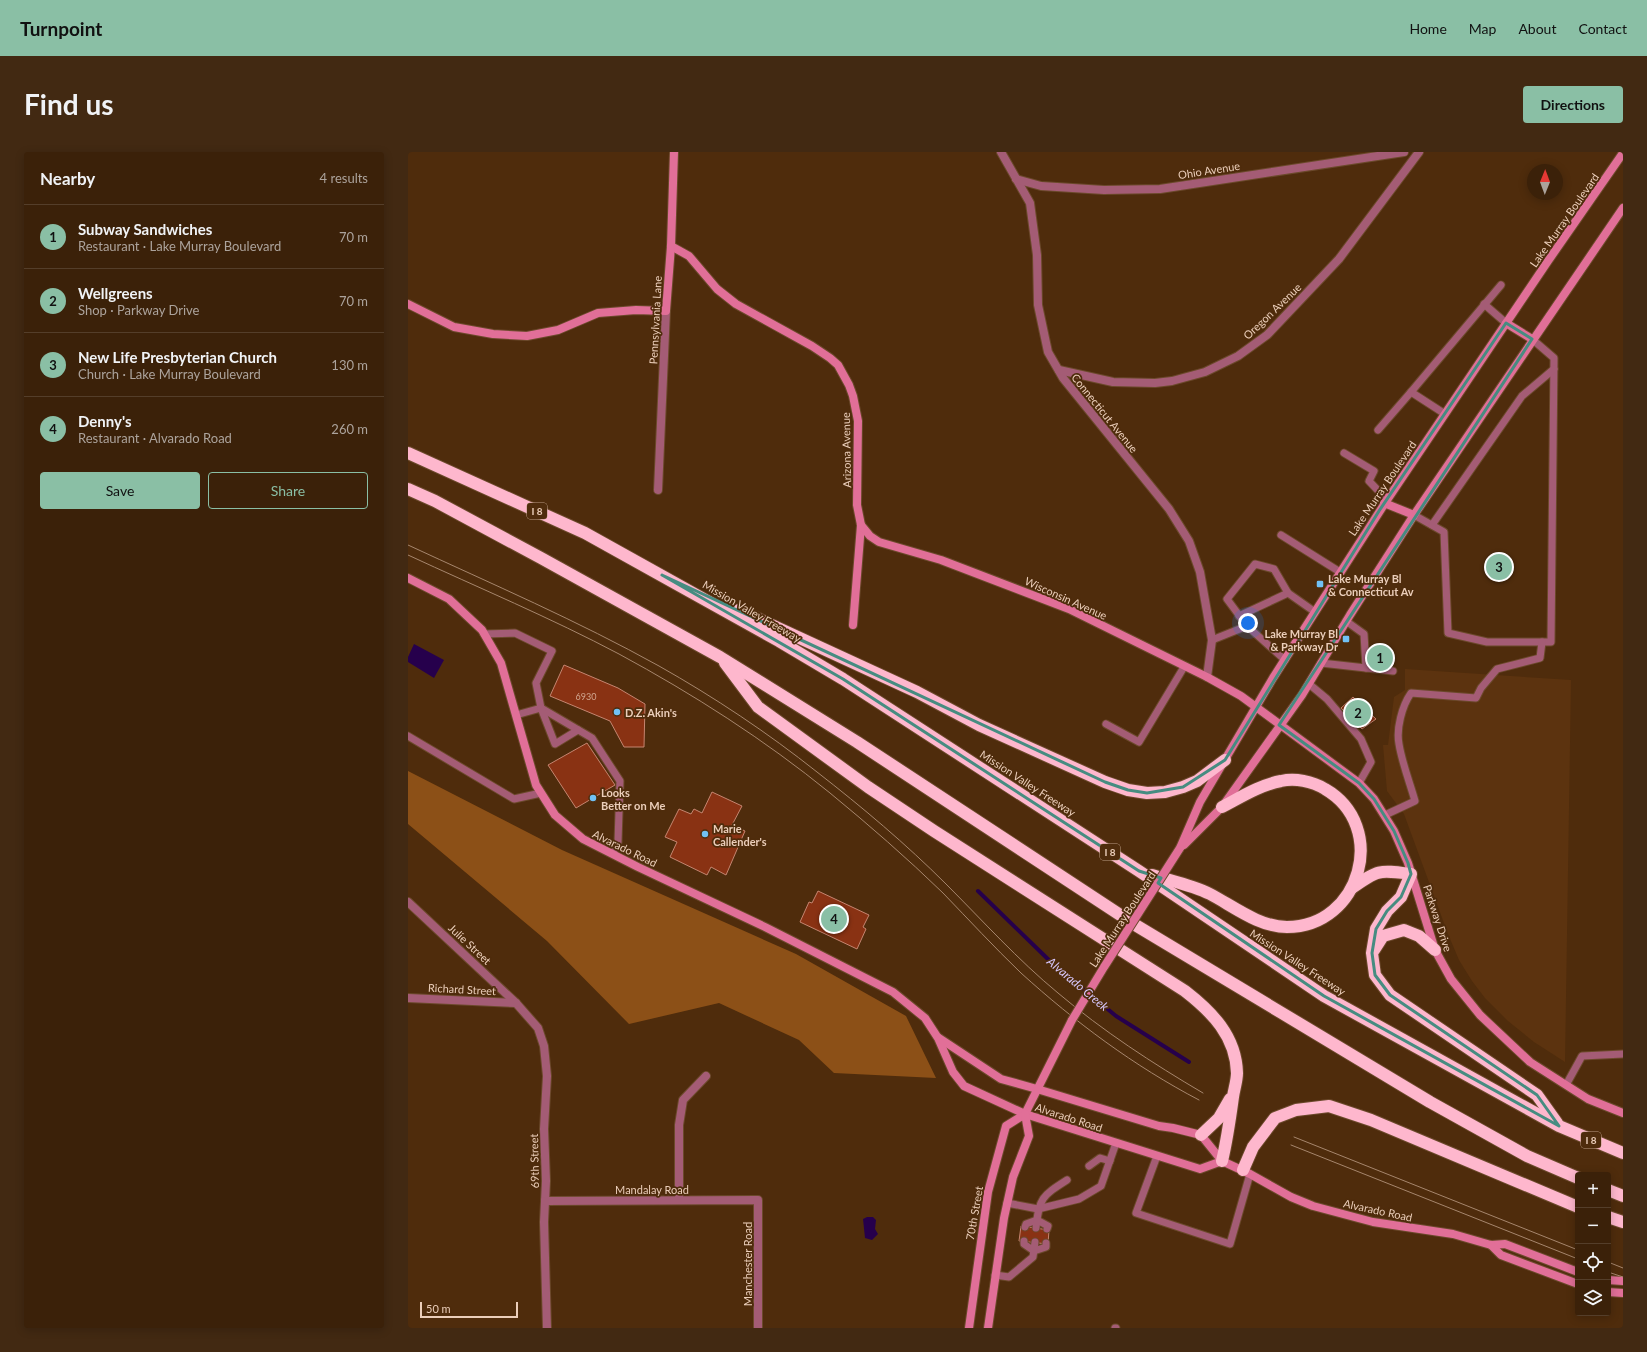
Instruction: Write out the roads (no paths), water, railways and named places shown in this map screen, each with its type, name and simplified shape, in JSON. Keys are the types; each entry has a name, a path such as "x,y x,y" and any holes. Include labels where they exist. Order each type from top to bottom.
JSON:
{"highway":[{"name":"Mission Valley Freeway","path":"408,453 585,533 779,641 843,679 1139,871 1324,996 1559,1126 1623,1153"},
{"path":"408,489 435,501 508,540 720,657 857,742 1142,929 1430,1102 1527,1156 1575,1177"},
{"path":"662,575 917,692 979,725 1105,782 1128,790 1147,793 1165,792 1183,787 1197,781 1225,760"},
{"path":"720,657 758,707 868,787 934,831 1174,984 1202,1004 1216,1018 1226,1032 1235,1057 1237,1074 1229,1131 1222,1161"},
{"path":"1222,807 1268,784 1282,781 1309,782 1321,786 1332,793 1348,808 1358,829 1362,856 1359,871 1352,888"},
{"path":"1139,871 1208,893 1264,922 1286,927 1311,924 1322,919 1335,909 1352,888 1368,876 1384,870 1412,874 1401,897 1387,911 1376,929 1372,953 1375,975 1390,995 1537,1095 1559,1126"},
{"path":"1372,953 1383,936 1404,930 1419,936 1435,950"},
{"path":"1201,1135 1219,1118 1233,1094"},
{"path":"1246,1172 1253,1147 1275,1118 1296,1110 1329,1106 1371,1120 1575,1205"},
{"path":"1611,1191 1623,1196"},
{"path":"1611,1218 1623,1222"}],"street":[{"name":"Pennsylvania Lane","path":"658,490 666,311 671,246 674,152"},
{"name":"Connecticut Avenue","path":"1001,152 1030,203 1037,255 1038,305 1048,352 1063,378 1169,509 1189,541 1200,572 1212,640 1207,677"},
{"name":"Ohio Avenue","path":"1016,179 1041,186 1098,190 1160,189 1404,152"},
{"name":"Oregon Avenue","path":"1059,370 1113,382 1155,383 1172,381 1205,372 1238,356 1267,335 1339,259 1419,152"},
{"name":"Lake Murray Boulevard","path":"1038,1089 1072,1020 1180,848 1200,802 1284,660 1385,502 1623,153"},
{"name":"Lake Murray Boulevard","path":"1180,848 1222,807 1309,684 1346,621 1414,515 1623,208"},
{"name":"Arizona Avenue","path":"671,246 689,256 717,289 736,304 812,346 830,358 838,365 853,396 858,421 857,505 861,525 853,626"},
{"path":"408,304 454,327 493,334 527,336 558,330 598,312 636,310 666,311"},
{"path":"1506,323 1532,340"},
{"path":"1385,502 1414,515"},
{"name":"Wisconsin Avenue","path":"861,525 870,536 879,542 941,560 1069,609 1207,677 1234,692 1256,707"},
{"name":"Alvarado Road","path":"408,578 449,599 482,630 501,663 536,785 556,815 583,839 765,927 893,992 925,1018 938,1038 953,1072 964,1086 1025,1114 1200,1169 1222,1161"},
{"name":"Parkway Drive","path":"1256,707 1359,783 1374,798 1394,831 1408,863 1435,950 1451,979 1480,1015 1530,1062 1588,1099 1623,1112"},
{"name":"Julie Street","path":"408,902 516,1003"},
{"name":"Richard Street","path":"408,998 516,1003"},
{"name":"69th Street","path":"516,1003 538,1028 544,1046 547,1076 544,1129 546,1181 544,1222 547,1328"},
{"name":"Alvarado Road","path":"938,1038 1001,1079 1159,1126 1201,1135 1222,1161 1246,1172 1291,1197 1327,1210 1373,1222 1459,1236 1491,1245 1504,1244 1575,1271"},
{"path":"679,1200 680,1125 683,1100 706,1076"},
{"path":"988,1328 1007,1203 1013,1177 1029,1136 1025,1114 1038,1089"},
{"name":"70th Street","path":"969,1328 984,1215 993,1172 1006,1126 1025,1114"},
{"name":"Mandalay Road","path":"545,1201 758,1200"},
{"name":"Manchester Road","path":"758,1200 758,1328"},
{"name":"Alvarado Road","path":"1491,1245 1501,1255 1575,1283"},
{"path":"1611,1280 1623,1280"},
{"path":"1611,1292 1623,1293"}],"lane":[{"path":"1378,430 1501,285"},
{"path":"1484,304 1506,323"},
{"path":"1414,515 1444,532 1448,633 1486,642 1552,642 1554,358 1532,340"},
{"path":"1432,525 1522,396 1554,369"},
{"path":"1411,392 1445,414"},
{"path":"1344,453 1374,471 1369,481 1385,502"},
{"path":"1281,535 1340,572"},
{"path":"1284,660 1247,626 1227,599 1255,564 1274,569 1288,592 1315,612"},
{"path":"1239,616 1288,592"},
{"path":"1346,621 1364,634 1366,668"},
{"path":"1212,640 1247,626"},
{"path":"484,634 516,633 552,651 536,682 541,708 555,744 578,730"},
{"path":"1385,815 1415,801 1398,743 1400,717 1405,702 1411,693 1476,698 1481,688 1497,669 1540,658 1542,642"},
{"path":"1321,663 1393,671"},
{"path":"1106,724 1139,742 1184,667"},
{"path":"1309,684 1327,699 1361,739 1371,762 1359,783"},
{"path":"516,715 541,708 592,738 620,782 618,842 613,854"},
{"path":"408,736 514,799 541,793"},
{"path":"1566,1085 1582,1056 1623,1054"},
{"path":"1007,1203 1038,1209 1079,1199 1101,1186 1116,1143"},
{"path":"1157,1156 1136,1213 1230,1244 1246,1172"},
{"path":"1089,1166 1100,1158 1110,1161"},
{"path":"1036,1228 1038,1209 1047,1192 1067,1180"},
{"path":"1025,1227 1026,1224 1037,1220 1048,1226 1048,1229"},
{"path":"1024,1241 1024,1244 1034,1250 1046,1247 1046,1243"},
{"path":"995,1275 1009,1277 1033,1257 1035,1242"}],"waterway":[{"name":"Alvarado Creek","path":"978,891 1053,964 1116,1016 1189,1062"}],"tram line":[{"path":"408,545 535,603 628,649 700,690 760,729 834,785 899,840 931,869 1015,954 1075,1007 1128,1046 1203,1093"},
{"path":"408,555 541,616 619,654 674,685 754,736 805,773 888,842 943,893 1021,973 1062,1009 1128,1058 1151,1073 1199,1100"},
{"path":"1294,1137 1575,1249"},
{"path":"1291,1145 1575,1258"},
{"path":"1611,1263 1623,1268"},
{"path":"1611,1273 1623,1277"}],"place":[{"name":"New Life Presbyterian Church","path":"1499,567"},
{"name":"Lake Murray Bl & Connecticut Av","path":"1320,584"},
{"name":"Lake Murray Bl & Parkway Dr","path":"1346,639"},
{"name":"Subway Sandwiches","path":"1380,658"},
{"name":"D.Z. Akin's","path":"617,712"},
{"name":"Wellgreens","path":"1358,713"},
{"name":"Looks Better on Me","path":"593,798"},
{"name":"Marie Callender's","path":"705,834"},
{"name":"Denny's","path":"834,919"}]}
